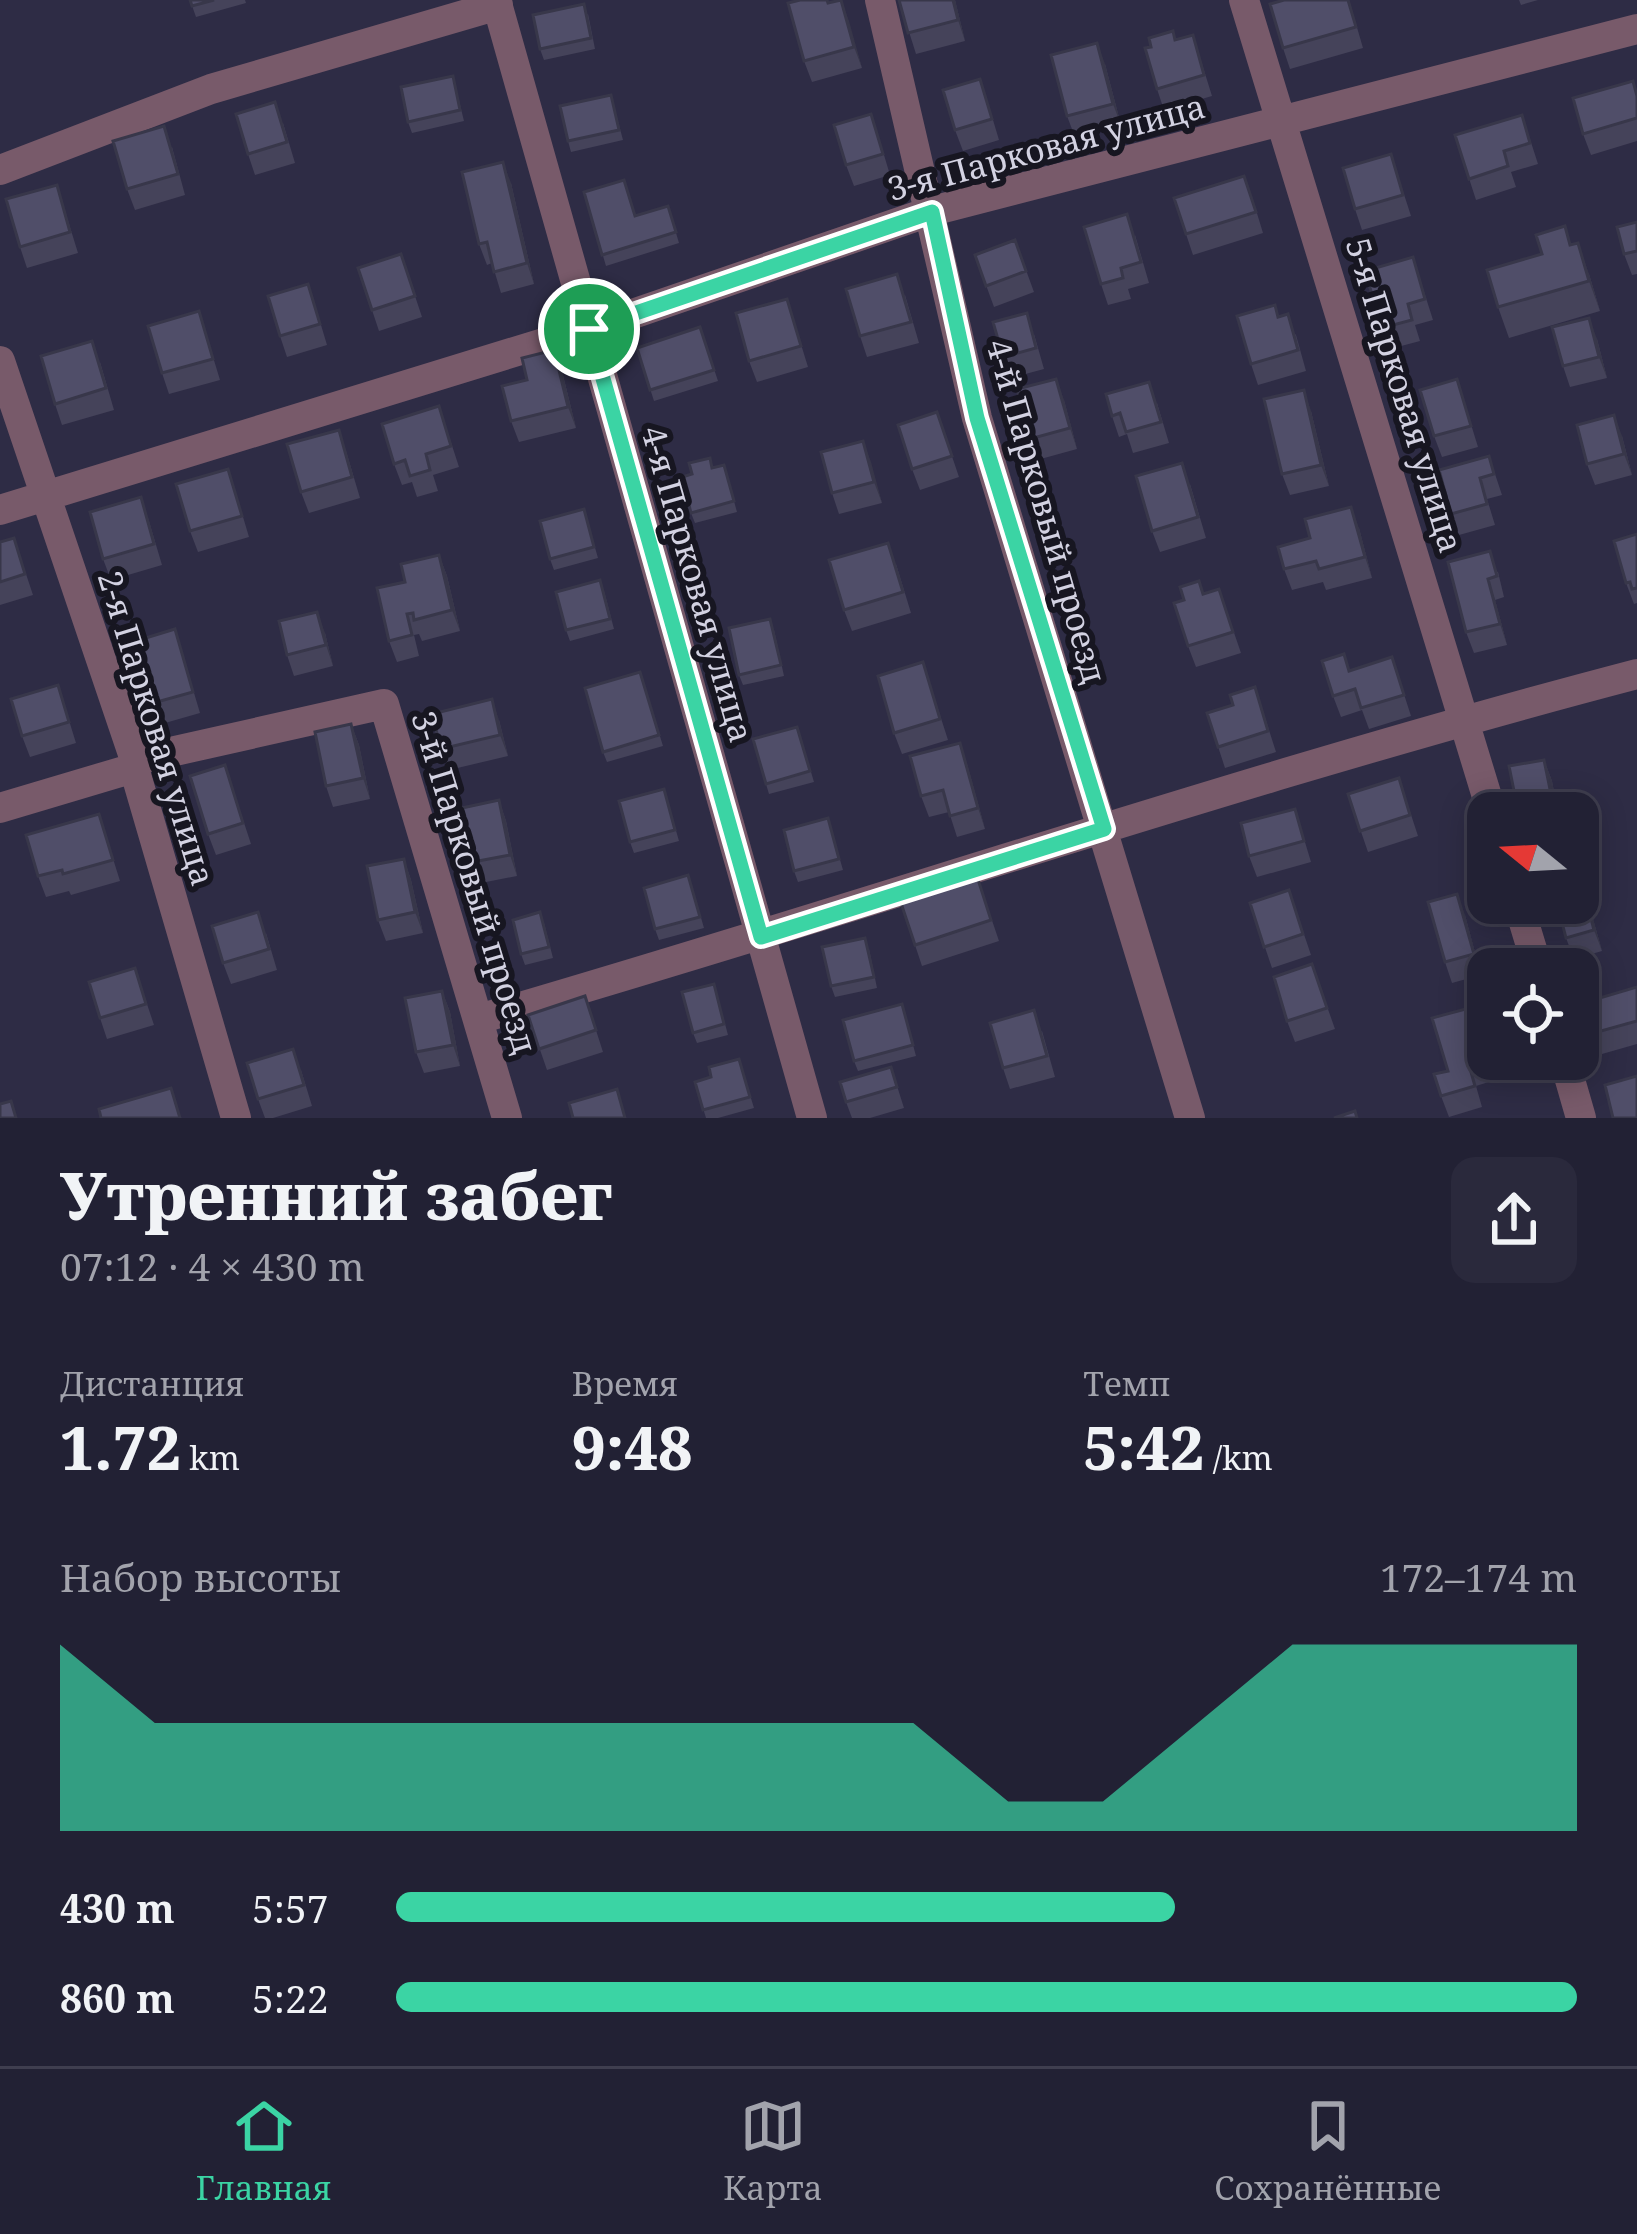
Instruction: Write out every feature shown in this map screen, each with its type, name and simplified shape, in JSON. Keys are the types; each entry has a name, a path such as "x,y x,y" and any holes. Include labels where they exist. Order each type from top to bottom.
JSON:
{"street":[{"name":"4-й Парковый проезд","path":"880,0 977,418 1190,1118"},
{"name":"5-я Парковая улица","path":"1244,0 1486,792"},
{"path":"0,170 211,89 497,2"},
{"name":"4-я Парковая улица","path":"497,2 812,1118"},
{"name":"3-я Парковая улица","path":"0,510 589,329 932,212 1637,29"},
{"name":"2-я Парковая улица","path":"0,361 135,764 236,1118"},
{"path":"479,1019 761,937 1465,719 1637,674"},
{"name":"3-й Парковый проезд","path":"135,764 385,704 507,1118"},
{"path":"0,808 135,764"},
{"path":"1570,1080 1581,1118"}],"building":[{"path":"841,0 854,47 804,61 788,3"},
{"path":"899,0 953,0 958,20 908,33"},
{"path":"1348,0 1356,27 1283,48 1270,4"},
{"path":"584,4 591,38 540,49 533,15"},
{"path":"1173,31 1175,40 1193,35 1204,75 1157,89 1145,48 1151,47 1149,38"},
{"path":"1097,43 1113,104 1067,116 1051,55"},
{"path":"453,76 460,110 408,122 401,87"},
{"path":"980,79 992,119 955,130 943,90"},
{"path":"1633,81 1637,118 1583,134 1573,98"},
{"path":"611,95 619,130 568,141 560,106"},
{"path":"275,102 287,142 248,154 236,114"},
{"path":"871,114 883,154 846,165 834,125"},
{"path":"1522,115 1530,143 1504,151 1508,166 1469,179 1455,135"},
{"path":"164,126 178,174 127,189 113,141"},
{"path":"1391,154 1403,195 1355,209 1343,168"},
{"path":"503,162 527,263 494,272 487,242 479,244 462,172"},
{"path":"1244,176 1256,212 1186,234 1174,198"},
{"path":"624,180 635,216 668,206 676,232 602,255 584,192"},
{"path":"57,185 70,232 20,247 6,199"},
{"path":"1127,214 1141,262 1121,268 1123,278 1101,284 1084,227"},
{"path":"1637,222 1637,251 1624,254 1617,227"},
{"path":"1565,226 1570,245 1578,243 1589,281 1498,307 1487,270 1542,254 1536,235"},
{"path":"1015,240 1026,271 986,286 975,255"},
{"path":"401,254 415,296 372,310 358,268"},
{"path":"1413,257 1425,299 1408,304 1412,320 1382,328 1365,271"},
{"path":"897,274 911,322 860,336 846,289"},
{"path":"308,284 320,324 280,336 268,296"},
{"path":"787,299 801,346 749,361 736,313"},
{"path":"1275,305 1278,317 1288,314 1298,350 1251,364 1237,316"},
{"path":"199,311 213,359 162,373 148,326"},
{"path":"1027,313 1036,348 1003,357 993,322"},
{"path":"1589,318 1599,357 1563,366 1552,327"},
{"path":"700,327 714,370 650,390 637,348"},
{"path":"92,341 106,388 55,404 41,356"},
{"path":"554,350 568,407 511,421 502,386 527,380 522,358"},
{"path":"1056,379 1070,428 1030,439 1017,389"},
{"path":"1457,379 1471,426 1434,436 1420,390"},
{"path":"1149,382 1161,422 1126,432 1120,413 1112,416 1106,394"},
{"path":"1304,390 1321,465 1282,474 1264,399"},
{"path":"439,406 451,446 426,454 430,470 410,476 405,460 394,464 382,424"},
{"path":"937,412 952,456 912,469 898,425"},
{"path":"1614,415 1624,454 1587,464 1577,425"},
{"path":"339,430 352,477 301,492 287,444"},
{"path":"863,441 874,482 832,493 821,452"},
{"path":"1489,456 1494,474 1480,478 1487,504 1451,514 1439,470"},
{"path":"710,458 712,468 724,465 734,501 691,513 682,477 692,474 689,463"},
{"path":"1182,463 1198,517 1152,531 1136,476"},
{"path":"228,469 242,516 190,531 176,484"},
{"path":"141,497 154,544 103,559 90,512"},
{"path":"1351,507 1365,557 1319,569 1316,561 1284,569 1278,547 1310,538 1305,519"},
{"path":"584,509 594,547 550,559 540,521"},
{"path":"1637,534 1637,588 1632,589 1614,541"},
{"path":"14,538 25,574 0,582 0,542"},
{"path":"888,543 903,592 844,610 829,560"},
{"path":"1490,551 1497,576 1488,579 1500,624 1466,632 1448,562"},
{"path":"439,555 452,610 414,620 413,613 407,614 412,635 389,641 377,588 405,582 401,564"},
{"path":"600,580 610,619 566,630 556,592"},
{"path":"1199,581 1203,594 1219,589 1233,632 1188,646 1174,603 1184,600 1180,587"},
{"path":"317,612 326,645 287,655 279,621"},
{"path":"770,619 781,665 739,675 729,628"},
{"path":"175,629 193,692 157,702 139,640"},
{"path":"1344,654 1349,671 1392,657 1404,695 1361,708 1355,689 1333,696 1322,661"},
{"path":"923,662 940,719 894,733 878,676"},
{"path":"640,672 659,735 603,752 585,688"},
{"path":"58,685 69,722 22,736 11,699"},
{"path":"1255,687 1268,731 1218,747 1207,713 1233,705 1230,695"},
{"path":"492,699 500,735 441,749 432,714"},
{"path":"351,724 363,778 326,786 315,732"},
{"path":"797,727 810,771 766,784 753,739"},
{"path":"960,743 978,808 950,816 943,790 921,796 910,756"},
{"path":"1544,760 1551,792 1514,792 1509,766"},
{"path":"225,765 243,823 208,834 190,776"},
{"path":"1399,778 1410,815 1360,831 1348,794"},
{"path":"664,789 675,830 630,842 619,801"},
{"path":"499,800 510,855 473,862 462,808"},
{"path":"1295,809 1304,841 1249,856 1241,823"},
{"path":"99,814 113,860 38,876 26,835"},
{"path":"828,818 839,859 794,871 784,830"},
{"path":"404,859 415,912 378,920 367,866"},
{"path":"976,873 991,920 915,945 899,897"},
{"path":"688,875 700,917 655,929 644,888"},
{"path":"1289,890 1303,934 1264,947 1250,903"},
{"path":"1457,894 1472,948 1467,948 1467,956 1445,962 1428,902"},
{"path":"258,912 269,949 223,963 212,926"},
{"path":"540,912 549,947 521,954 513,920"},
{"path":"1562,924 1592,924 1594,930 1566,938"},
{"path":"865,938 874,977 831,986 822,947"},
{"path":"1312,964 1327,1008 1287,1021 1274,977"},
{"path":"135,968 146,1004 100,1018 89,982"},
{"path":"714,984 724,1024 693,1033 682,992"},
{"path":"1637,987 1637,1021 1599,1032 1599,998"},
{"path":"442,991 453,1045 416,1052 405,998"},
{"path":"585,996 596,1030 539,1049 528,1015"},
{"path":"902,1004 913,1045 854,1061 843,1020"},
{"path":"1467,1009 1467,1080 1473,1080 1475,1086 1441,1096 1434,1074 1448,1071 1432,1018"},
{"path":"1034,1010 1047,1056 1003,1068 990,1023"},
{"path":"293,1049 304,1085 258,1099 247,1063"},
{"path":"739,1059 750,1097 703,1110 695,1082 711,1077 709,1067"},
{"path":"891,1067 897,1087 846,1102 840,1082"},
{"path":"1637,1076 1637,1118 1613,1118 1605,1085"},
{"path":"171,1088 180,1118 101,1118 99,1109"},
{"path":"617,1089 625,1118 573,1118 569,1103"},
{"path":"11,1101 16,1118 0,1118 0,1104"}],"route":[{"path":"932,212 977,418 1104,829 761,937 589,329 932,212"}]}
